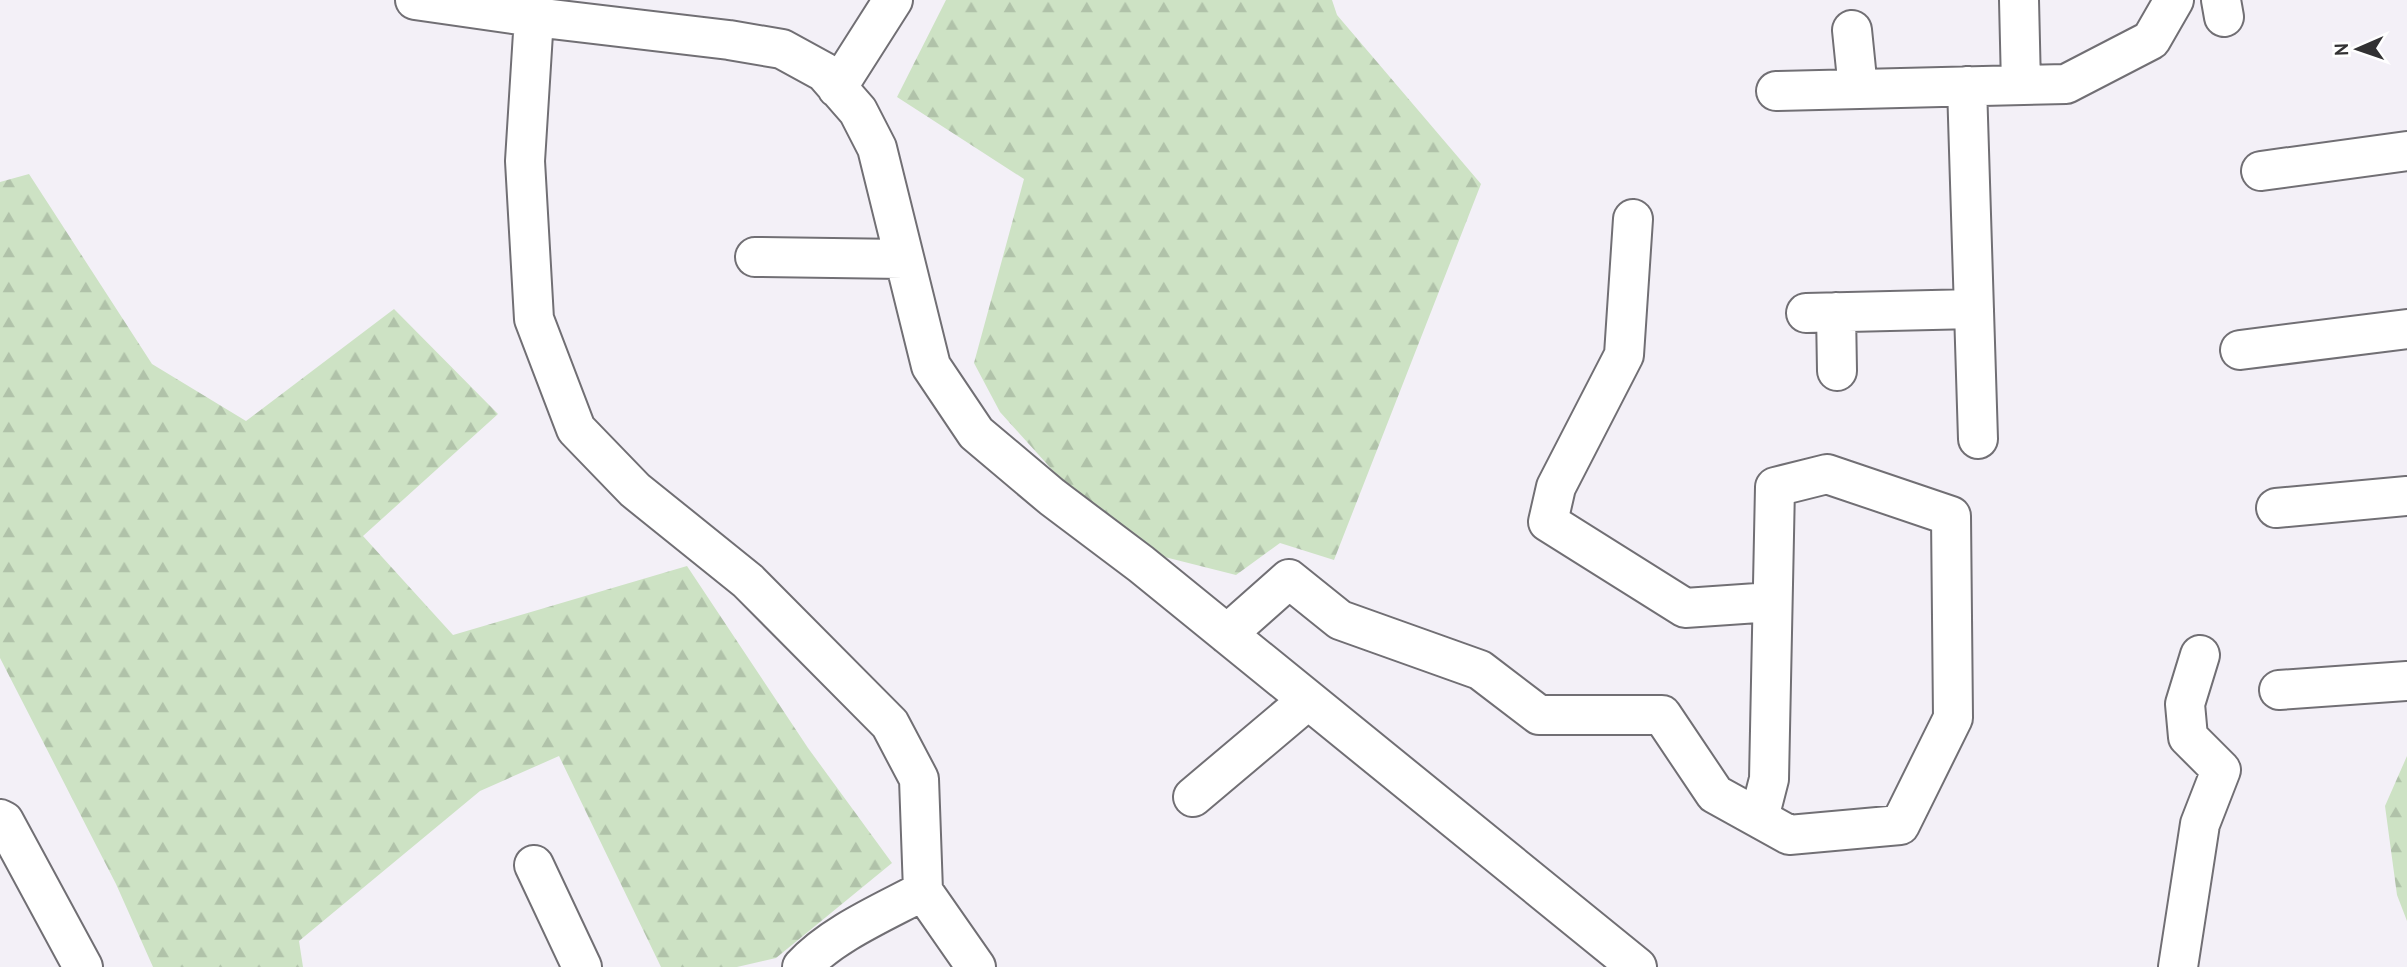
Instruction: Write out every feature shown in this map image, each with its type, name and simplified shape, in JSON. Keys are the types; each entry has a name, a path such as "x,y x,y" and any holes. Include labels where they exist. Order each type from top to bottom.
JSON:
{"street":[{"path":"415,0 782,49 824,72 858,111 877,148 931,366 976,433 1637,967"},
{"path":"838,88 893,0"},
{"path":"2019,0 2021,85"},
{"path":"1776,90 2066,84 2151,40 2174,0"},
{"path":"534,17 524,161 534,319 576,429 635,490 748,581 890,724 919,779 923,891 976,967"},
{"path":"1852,30 1858,89"},
{"path":"1967,86 1978,439"},
{"path":"2261,171 2407,151"},
{"path":"1633,219 1624,355 1556,486 1548,522 1685,607 1772,602"},
{"path":"755,257 903,259"},
{"path":"1837,371 1821,312 1974,309"},
{"path":"2240,351 2407,329"},
{"path":"1227,634 1289,579 1339,620 1480,670 1539,715 1662,715 1715,794 1789,835 1900,825 1953,718 1951,516 1827,474 1775,487 1769,779 1759,818"},
{"path":"2276,508 2407,496"},
{"path":"2178,967 2200,824 2221,770 2188,737 2185,704 2200,655"},
{"path":"2279,690 2407,681"},
{"path":"1193,797 1308,700"},
{"path":"0,819 4,821 83,967"},
{"path":"534,864 582,967"},
{"path":"802,967 812,956 865,922 923,891"}],"green space":[{"path":"946,0 1332,0 1337,15 1481,184 1334,560 1280,543 1236,575 1121,546 1000,412 974,363 1024,179 897,97"},
{"path":"29,174 152,364 246,421 394,309 498,414 363,536 453,635 687,566 808,748 892,863 776,958 737,967 661,967 559,756 480,791 299,941 303,967 153,967 116,884 0,658 0,182"},
{"path":"2407,756 2407,921 2397,895 2385,806"}]}
